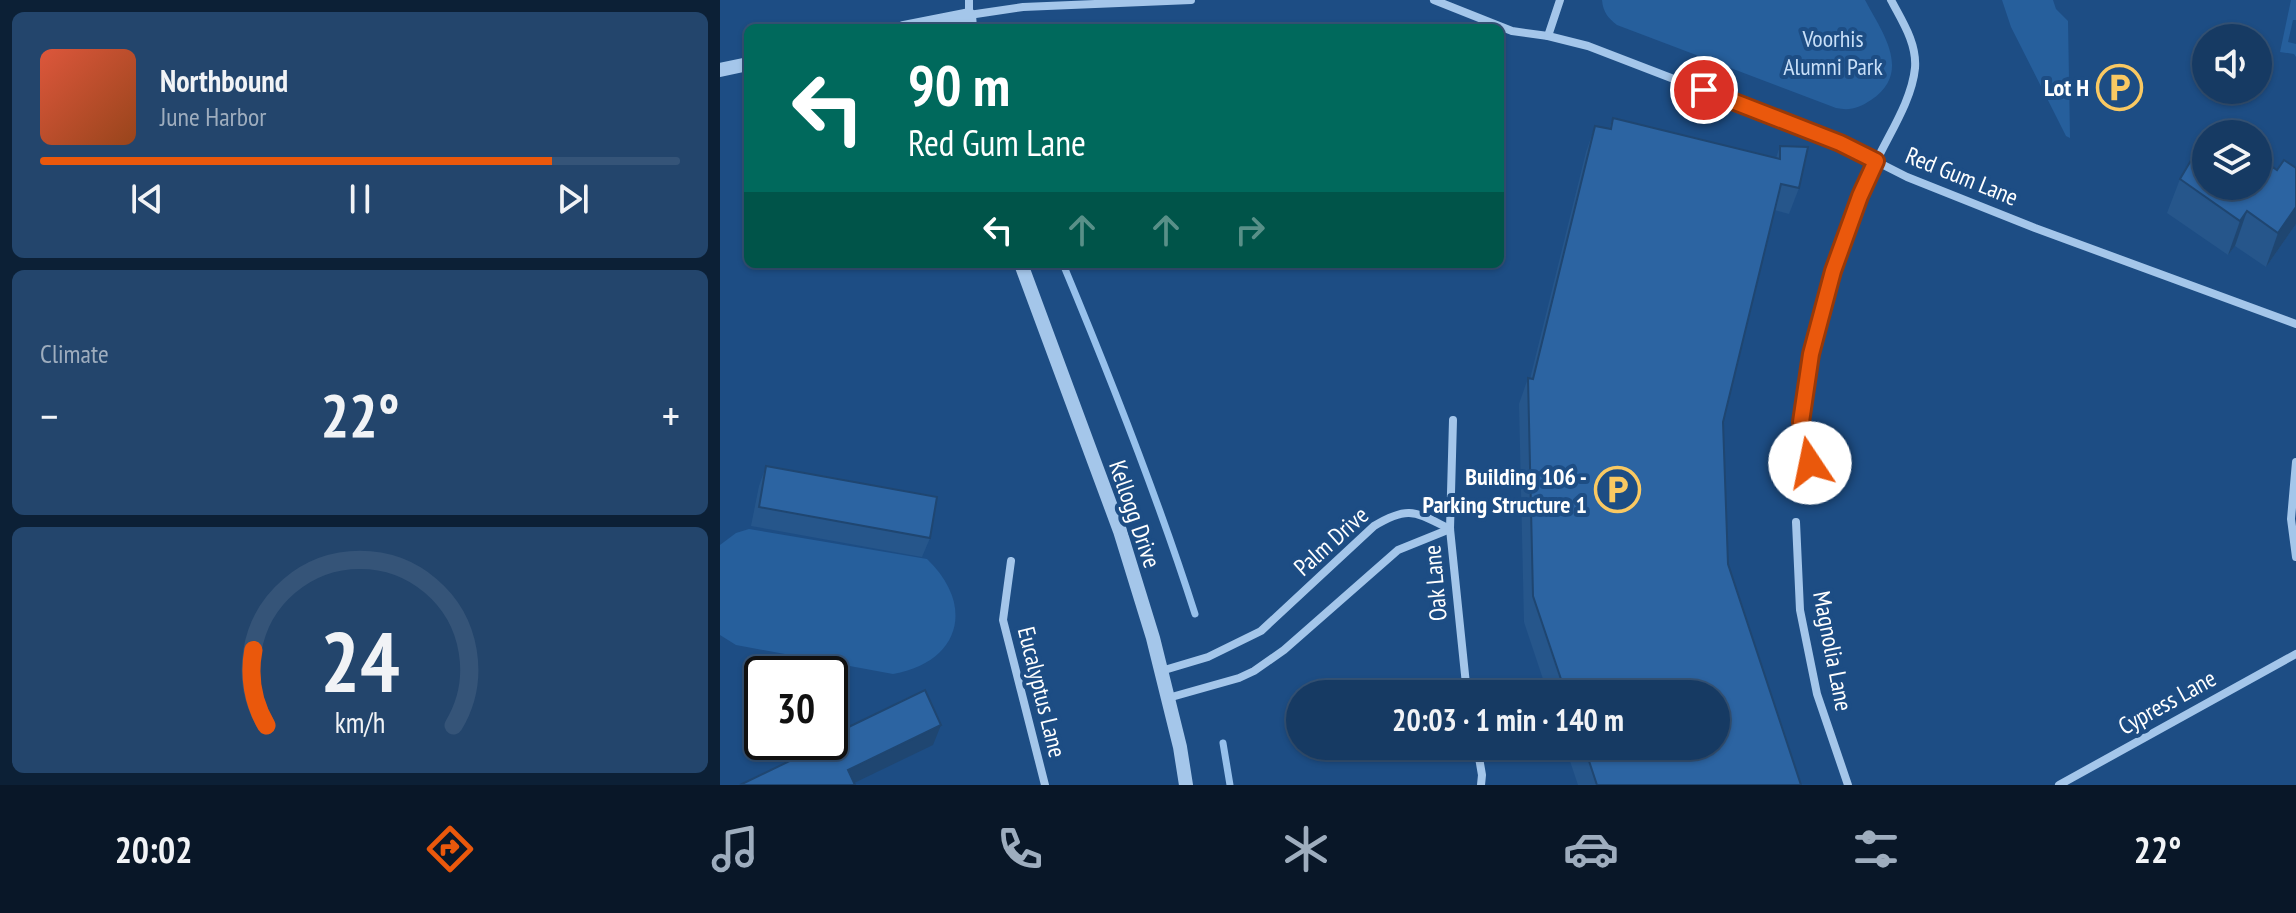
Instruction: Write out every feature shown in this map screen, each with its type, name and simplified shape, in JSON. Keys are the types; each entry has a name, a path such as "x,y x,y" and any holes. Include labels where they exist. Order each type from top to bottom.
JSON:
{"street":[{"path":"922,24 1023,7 1191,0"},
{"name":"Red Gum Lane","path":"1434,0 1494,24"},
{"path":"1548,36 1560,0"},
{"path":"1801,422 1809,441 1810,463 1806,472 1798,476 1790,471 1788,461 1801,422 1811,354 1833,271 1860,196 1907,97 1915,68 1910,37 1891,0"},
{"name":"Red Gum Lane","path":"1504,28 1594,48 1840,143 1907,177 2035,228 2296,324"},
{"path":"720,70 744,65"},
{"name":"Kellogg Drive","path":"1022,268 1120,531 1161,671 1186,785"},
{"name":"Oak Lane","path":"1453,420 1450,529 1466,680"},
{"path":"2296,462 2291,519 2296,557"},
{"name":"Palm Drive","path":"1161,671 1208,657 1261,631 1374,526 1391,515 1414,511 1450,529"},
{"name":"Magnolia Lane","path":"1796,522 1800,610 1817,694 1848,785"},
{"name":"Palm Drive","path":"1168,698 1254,671 1284,650 1398,550 1450,529"},
{"name":"Eucalyptus Lane","path":"1011,561 1003,620 1045,785"},
{"name":"Cypress Lane","path":"2059,785 2296,654"},
{"path":"1479,760 1482,780 1489,785"}],"green space":[{"name":"Voorhis Alumni Park","path":"1602,0 1865,0 1890,52 1890,77 1883,89 1867,103 1850,109 1836,108 1617,25 1606,14"},
{"path":"2002,0 2053,0 2056,9 2068,21 2070,138 2066,136 2011,27"},
{"path":"2291,0 2296,0 2296,20 2293,20 2288,42 2296,44 2296,57 2280,52"},
{"path":"749,529 927,559 952,595 954,630 946,645 933,658 916,668 893,674 848,666 848,656 796,656 736,645 720,635 720,545 736,533"}],"building":[{"name":"Building 106 - Parking Structure 1","path":"1613,118 1780,159 1780,146 1808,147 1799,188 1781,184 1723,422 1728,564 1801,785 1597,785 1589,760 1730,760 1730,680 1561,680 1533,596 1528,378 1533,379 1595,126 1611,129"},
{"path":"2192,159 2192,187 2180,179"},
{"path":"2284,160 2296,168 2296,207 2278,233 2247,211 2240,221 2210,200 2272,200 2272,167 2277,170"},
{"path":"766,466 937,497 930,538 759,507"},
{"path":"925,690 941,725 848,770 855,785 740,785 792,760 848,760 848,727"}],"waterway":[{"path":"1065,268 1133,438 1195,614"},
{"path":"1223,743 1230,785"}],"place":[{"name":"Lot H","path":"2120,87"},
{"name":"Building 106 - Parking Structure 1","path":"1618,490"}],"route":[{"path":"1704,90 1840,143 1876,161 1833,271 1811,354 1801,422 1809,441 1810,463"}]}
